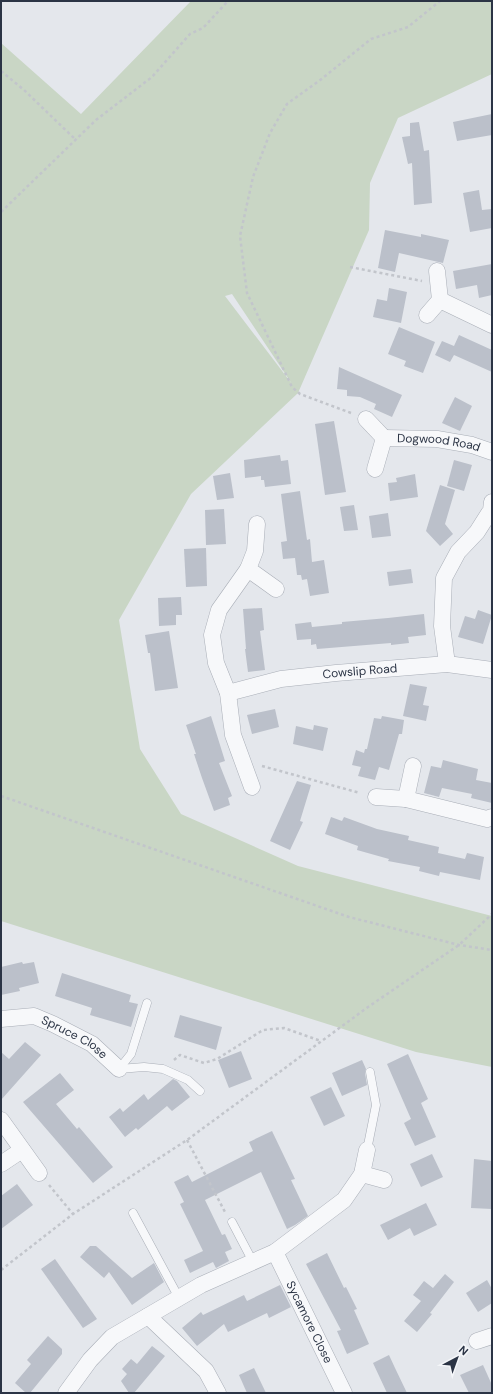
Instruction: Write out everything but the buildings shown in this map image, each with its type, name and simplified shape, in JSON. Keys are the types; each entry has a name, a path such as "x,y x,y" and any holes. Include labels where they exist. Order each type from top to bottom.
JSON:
{"street":[{"path":"427,315 438,285 492,325"},
{"name":"Dogwood Road","path":"366,419 384,438 437,439 472,445 492,452"},
{"name":"Dogwood Road","path":"375,469 384,438"},
{"path":"447,664 442,626 444,578 458,552 477,532 492,508"},
{"path":"252,787 234,735 228,693 216,663 212,635 219,610 248,569 255,551 257,524"},
{"path":"248,569 276,589"},
{"name":"Cowslip Road","path":"228,693 281,679 336,673 447,664 492,670"},
{"path":"406,799 413,766"},
{"path":"376,797 406,799 487,819 492,817"},
{"name":"Spruce Close","path":"1,1019 34,1016 53,1024 92,1044 119,1069"},
{"path":"1,1120 39,1173"},
{"path":"1,1164 22,1150"},
{"path":"66,1393 90,1360 112,1337 201,1285 275,1252 344,1200 362,1174 367,1150"},
{"path":"362,1174 384,1180"},
{"name":"Sycamore Close","path":"275,1252 344,1393"},
{"path":"148,1316 206,1371 218,1393"},
{"path":"477,1341 492,1336"}],"lane":[{"path":"119,1069 131,1054 147,1003"},
{"path":"119,1069 144,1067 163,1069 188,1080 200,1091"},
{"path":"367,1150 376,1105 370,1072"},
{"path":"133,1212 178,1298"},
{"path":"232,1222 253,1262"}],"path":[{"path":"1,212 96,120 152,77 190,34 203,28 228,1"},
{"path":"366,419 300,394 292,387 248,293 240,236 253,177 270,133 287,104 319,81 371,39 408,27 440,1"},
{"path":"1,71 24,90 76,140"},
{"path":"350,267 438,285"},
{"path":"243,761 376,797"},
{"path":"1,796 349,917 459,945 492,950"},
{"path":"1,1270 73,1214 187,1140 368,1007 459,945 492,914"},
{"path":"163,1069 180,1055 204,1063 217,1059 263,1030 284,1028 321,1042"},
{"path":"187,1140 227,1217 232,1222"},
{"path":"39,1173 73,1214"}],"green space":[{"path":"191,1 492,1 492,74 398,118 370,183 369,230 298,393 191,494 119,620 140,749 181,814 298,866 492,916 492,1067 416,1052 1,921 1,43 81,114","holes":["232,294 292,384 225,296"]}]}
